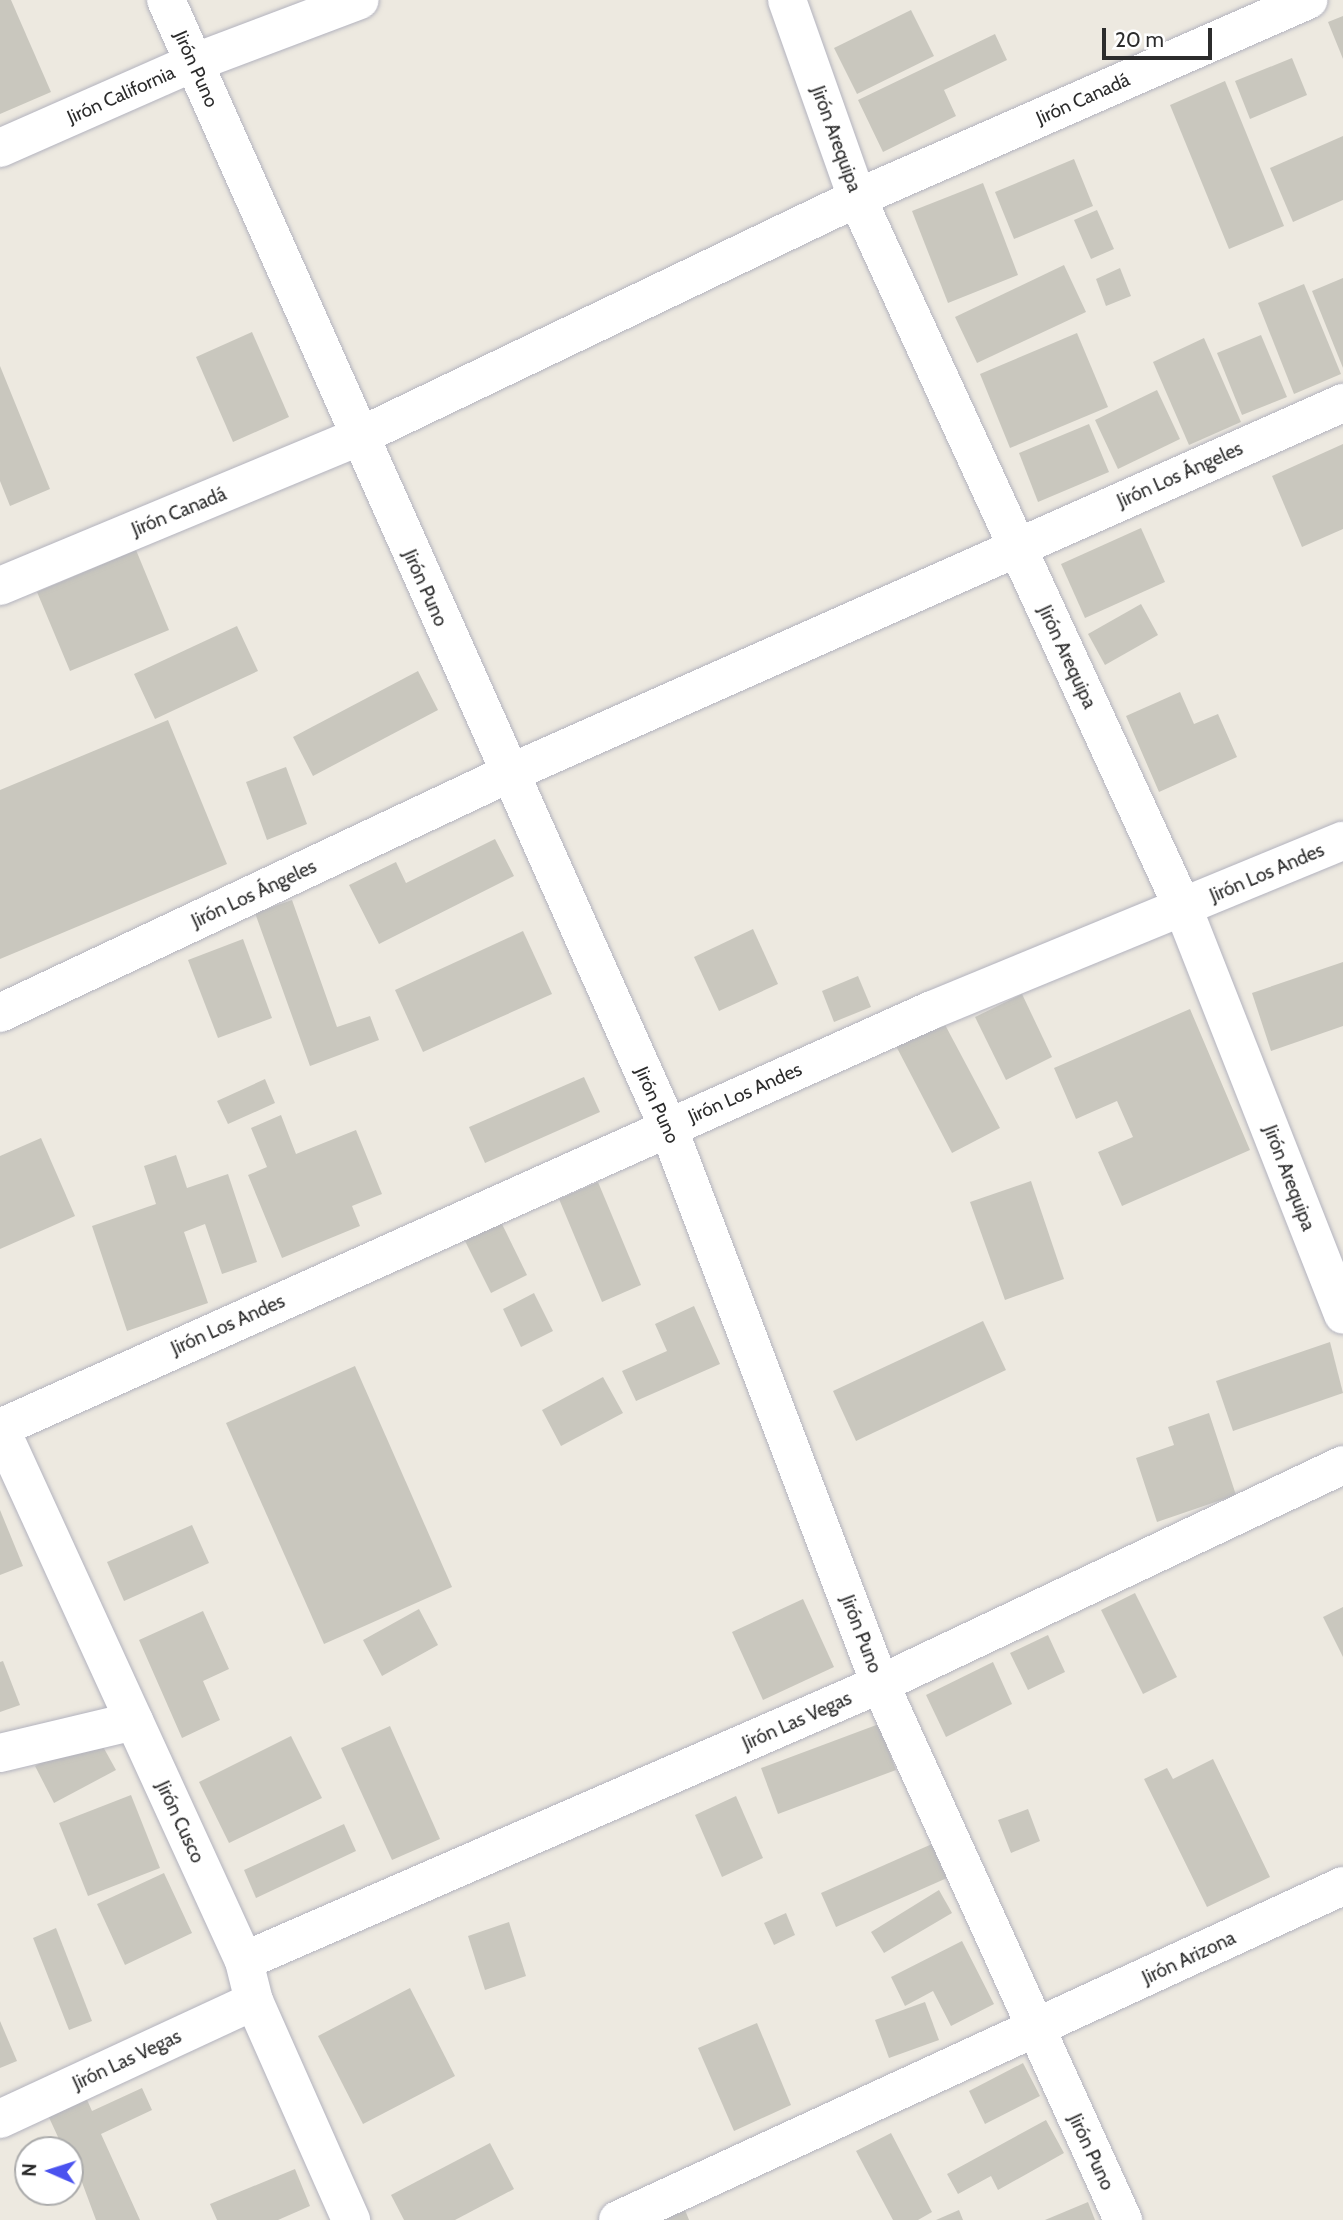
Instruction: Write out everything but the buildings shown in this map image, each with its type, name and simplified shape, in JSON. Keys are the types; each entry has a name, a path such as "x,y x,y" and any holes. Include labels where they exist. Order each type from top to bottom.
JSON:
{"street":[{"name":"Jirón Puno","path":"166,0 508,774 668,1127 880,1684 1123,2220"},
{"name":"Jirón California","path":"0,148 193,63 360,0"},
{"name":"Jirón Arequipa","path":"787,0 857,198 1183,908 1343,1315"},
{"name":"Jirón Canadá","path":"0,586 358,437 857,198 1308,0"},
{"name":"Jirón Los Ángeles","path":"0,1013 508,774 1343,403"},
{"name":"Jirón Los Andes","path":"0,1428 668,1127 1343,841"},
{"name":"Jirón Cusco","path":"0,1428 244,1961 254,2001 351,2220"},
{"name":"Jirón Las Vegas","path":"244,1961 880,1684 1343,1465"},
{"path":"0,1754 134,1721"},
{"name":"Jirón Arizona","path":"618,2220 1343,1886"},
{"name":"Jirón Las Vegas","path":"0,2119 254,2001"}]}
